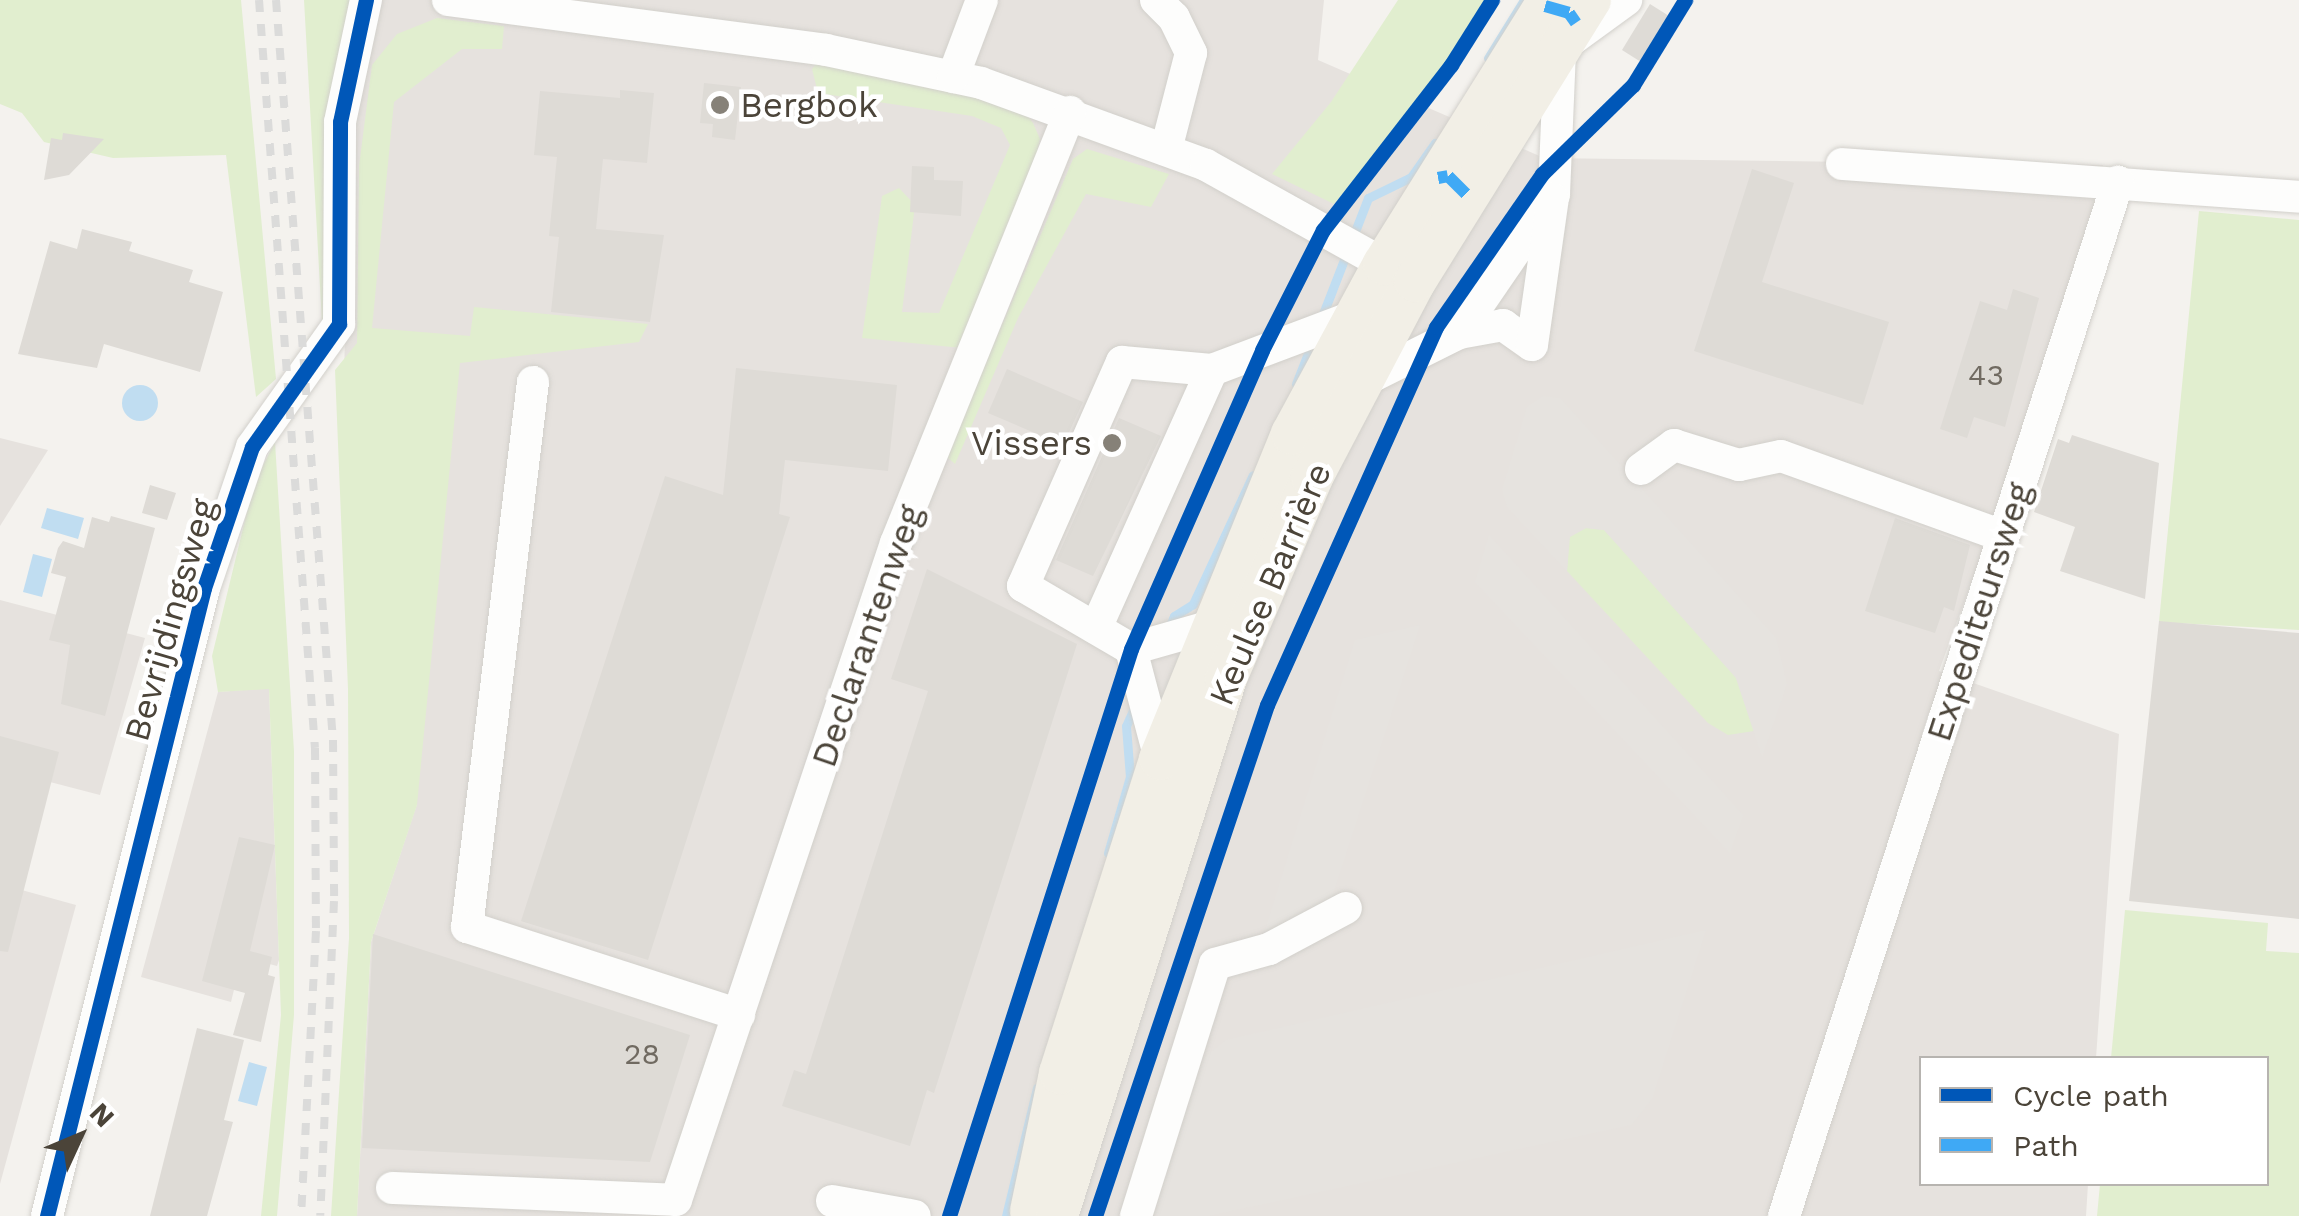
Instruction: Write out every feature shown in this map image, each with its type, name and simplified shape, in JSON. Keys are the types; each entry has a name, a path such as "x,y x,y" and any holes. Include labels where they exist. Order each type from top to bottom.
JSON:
{"main road":[{"name":"Keulse Barrière","path":"1030,1216 1060,1073 1160,760 1292,434 1384,264 1549,0"},
{"name":"Keulse Barrière","path":"1057,1216 1226,678 1359,382 1590,0"}],"street":[{"name":"Bevrijdingsweg","path":"47,1216 210,572 252,447 338,324 340,122 366,0"},
{"path":"448,0 826,50 953,78 1070,112 1166,150 1384,264"},
{"path":"953,78 982,0"},
{"path":"1156,0 1174,18 1191,53 1166,150"},
{"path":"1359,382 1459,333 1503,325 1532,345 1549,262 1560,48 1626,0"},
{"name":"Declarantenweg","path":"392,1188 676,1200 896,543 1070,112"},
{"path":"1842,164 2299,197"},
{"name":"Expediteursweg","path":"1784,1216 2118,182"},
{"path":"1459,333 1554,194"},
{"path":"1160,760 1131,649 1023,586 1122,362 1212,370 1355,316"},
{"path":"1096,628 1212,370"},
{"path":"533,382 467,927 739,1015"},
{"path":"1641,470 1674,445 1739,465 1781,456 2003,536"},
{"path":"1131,649 1212,626"},
{"path":"1136,1216 1215,964 1268,949 1346,908"},
{"path":"832,1201 914,1216"}],"shaded area":[{"path":"381,0 1324,0 1318,60 1544,158 2103,165 2108,178 2075,299 1939,671 2119,734 2096,1056 1919,1056 1919,1186 2088,1186 2086,1216 357,1216 371,942 417,804 342,444 351,126"},
{"path":"1543,396 1560,398 1776,638 1787,684 1762,757 1736,678 1604,530 1586,528 1570,537 1567,571 1507,507 1502,490 1527,407"},
{"path":"0,438 48,450 0,526"},
{"path":"1489,535 1743,815 1730,853 1475,582"},
{"path":"0,600 145,638 100,795 0,769"},
{"path":"1420,625 1331,900 1264,934 1355,640"},
{"path":"269,688 279,960 277,966 242,957 231,1002 141,977 218,692"},
{"path":"0,884 76,905 0,1184"},
{"path":"1706,930 1652,1099 1631,1125 1208,1216 1152,1216 1198,1063 1226,1040"}],"green space":[{"path":"0,0 241,0 276,379 256,397 226,155 113,158 44,142 22,113 0,104"},
{"path":"304,0 350,0 332,86 328,307 322,322"},
{"path":"1398,0 1486,0 1432,88 1334,204 1272,174 1331,102"},
{"path":"437,18 504,26 502,49 462,49 394,102 372,328 470,336 474,307 648,324 639,342 460,363 417,805 371,942 357,1216 331,1216 349,938 348,689 335,370 357,343 359,166 372,65 397,34"},
{"path":"822,56 1016,101 1033,123 1040,139 1034,164 962,348 862,338 882,196 899,188 915,205 902,312 939,313 1010,145 1001,128 972,116 818,93 812,69"},
{"path":"1087,149 1169,174 1151,207 1086,194 1018,318 955,464 946,456 1073,159"},
{"path":"2199,211 2299,220 2299,630 2159,622"},
{"path":"275,442 294,751 294,1015 277,1216 261,1216 281,1015 269,689 218,692 212,656 254,483"},
{"path":"1586,528 1604,530 1715,650 1736,678 1754,731 1728,735 1708,723 1567,571 1569,537"},
{"path":"2125,910 2268,923 2266,951 2299,953 2299,1216 2097,1216 2100,1186 2269,1186 2269,1056 2111,1056"}],"water":[{"path":"140,385 153,390 158,403 153,416 140,421 127,416 122,403 127,390"},
{"path":"47,508 84,518 78,539 41,528"},
{"path":"33,554 52,559 42,597 23,592"},
{"path":"249,1062 267,1067 257,1106 238,1101"}],"building":[{"path":"1650,4 1669,16 1641,62 1622,50"},
{"name":"Bergbok","path":"704,83 741,87 735,140 712,137 713,124 700,123"},
{"path":"620,90 654,93 647,163 603,159 596,229 664,235 650,322 551,312 559,237 549,236 557,157 534,155 540,91 620,98"},
{"path":"63,133 104,139 69,175 44,180 51,138 62,140"},
{"path":"912,166 934,167 934,180 963,181 961,216 910,212"},
{"path":"1752,169 1794,183 1762,282 1889,322 1863,405 1694,351"},
{"path":"82,229 132,242 129,251 193,270 189,282 223,292 200,372 104,344 97,368 18,354 50,241 77,249"},
{"path":"2013,289 2039,298 2005,427 1974,417 1967,438 1940,429 1980,301 2007,310"},
{"path":"736,368 897,385 888,471 785,460 779,514 790,517 648,960 521,921 665,476 723,495"},
{"path":"1007,369 1083,402 1063,445 988,413"},
{"path":"1119,418 1161,436 1093,576 1056,560"},
{"path":"2072,435 2159,463 2145,599 2060,571 2075,527 2034,512 2058,439 2069,443"},
{"path":"150,485 176,493 167,520 142,513"},
{"path":"111,516 155,528 105,716 61,704 70,645 49,640 66,577 51,573 63,541 84,548 92,517 109,522"},
{"path":"1895,518 1970,545 1954,611 1944,607 1935,633 1865,611"},
{"path":"927,569 1077,644 934,1093 927,1090 910,1146 782,1106 794,1070 806,1074 928,691 891,679"},
{"path":"2159,621 2299,633 2299,919 2129,901"},
{"path":"0,736 59,752 8,952 0,951"},
{"path":"239,837 275,845 250,951 272,957 268,975 275,977 261,1042 233,1035 245,993 202,981"},
{"path":"373,934 690,1035 650,1162 362,1148"},
{"path":"197,1028 244,1040 224,1120 233,1122 207,1216 150,1216"}],"waterway":[{"path":"1488,58 1524,0"},
{"path":"1321,319 1368,198 1411,177 1435,143"},
{"path":"1296,384 1312,343"},
{"path":"1168,630 1174,616 1193,604 1253,475"},
{"path":"1108,853 1130,777 1126,726 1136,704"},
{"path":"1006,1216 1037,1088"}],"railway":[{"path":"259,0 315,748 316,931 301,1216"},
{"path":"276,0 333,740 334,901 320,1216"}],"marked path":[{"path":"1545,6 1569,13 1576,23"},
{"path":"1438,178 1448,176 1468,196"}],"cycle path":[{"path":"47,1216 204,588 252,447 339,324 340,122 366,0"},
{"path":"949,1216 1131,649 1262,350 1323,230 1451,65 1492,0"},
{"path":"1095,1216 1267,705 1436,327 1542,174 1633,85 1685,0"}],"place":[{"name":"Bergbok","path":"720,105"},
{"name":"Vissers","path":"1112,443"}]}
